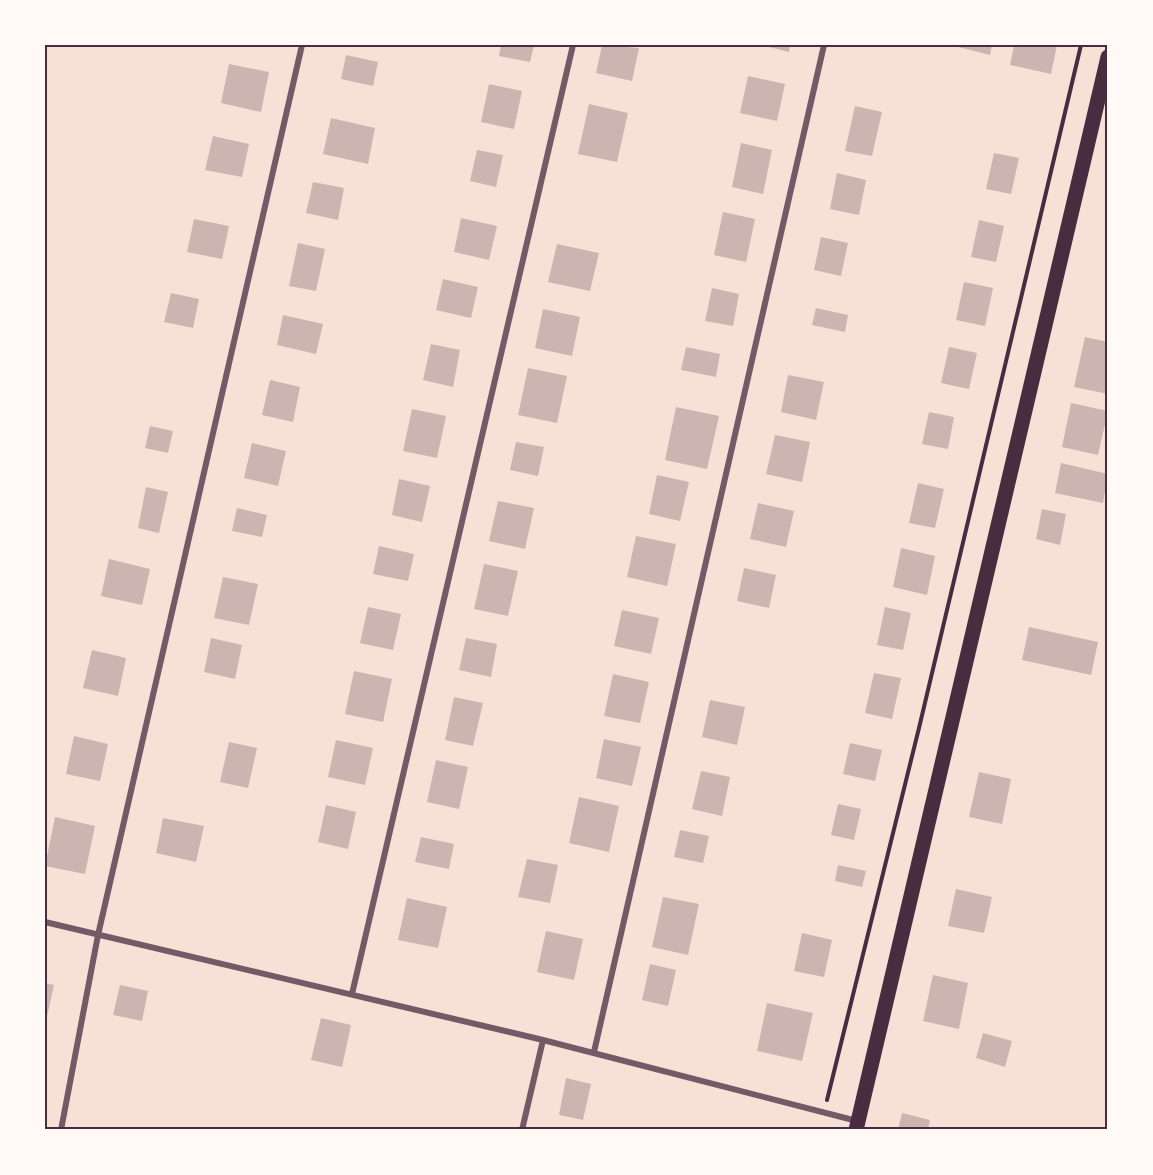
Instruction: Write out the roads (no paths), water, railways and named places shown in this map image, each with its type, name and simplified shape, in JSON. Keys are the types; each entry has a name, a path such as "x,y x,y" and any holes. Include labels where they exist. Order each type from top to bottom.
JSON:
{"main road":[{"path":"857,1126 1108,57"}],"street":[{"path":"61,1130 98,935 302,45"},
{"path":"352,994 573,45"},
{"path":"594,1052 824,45"},
{"path":"45,922 594,1052 824,1113 857,1126"},
{"path":"522,1130 543,1040"}]}
